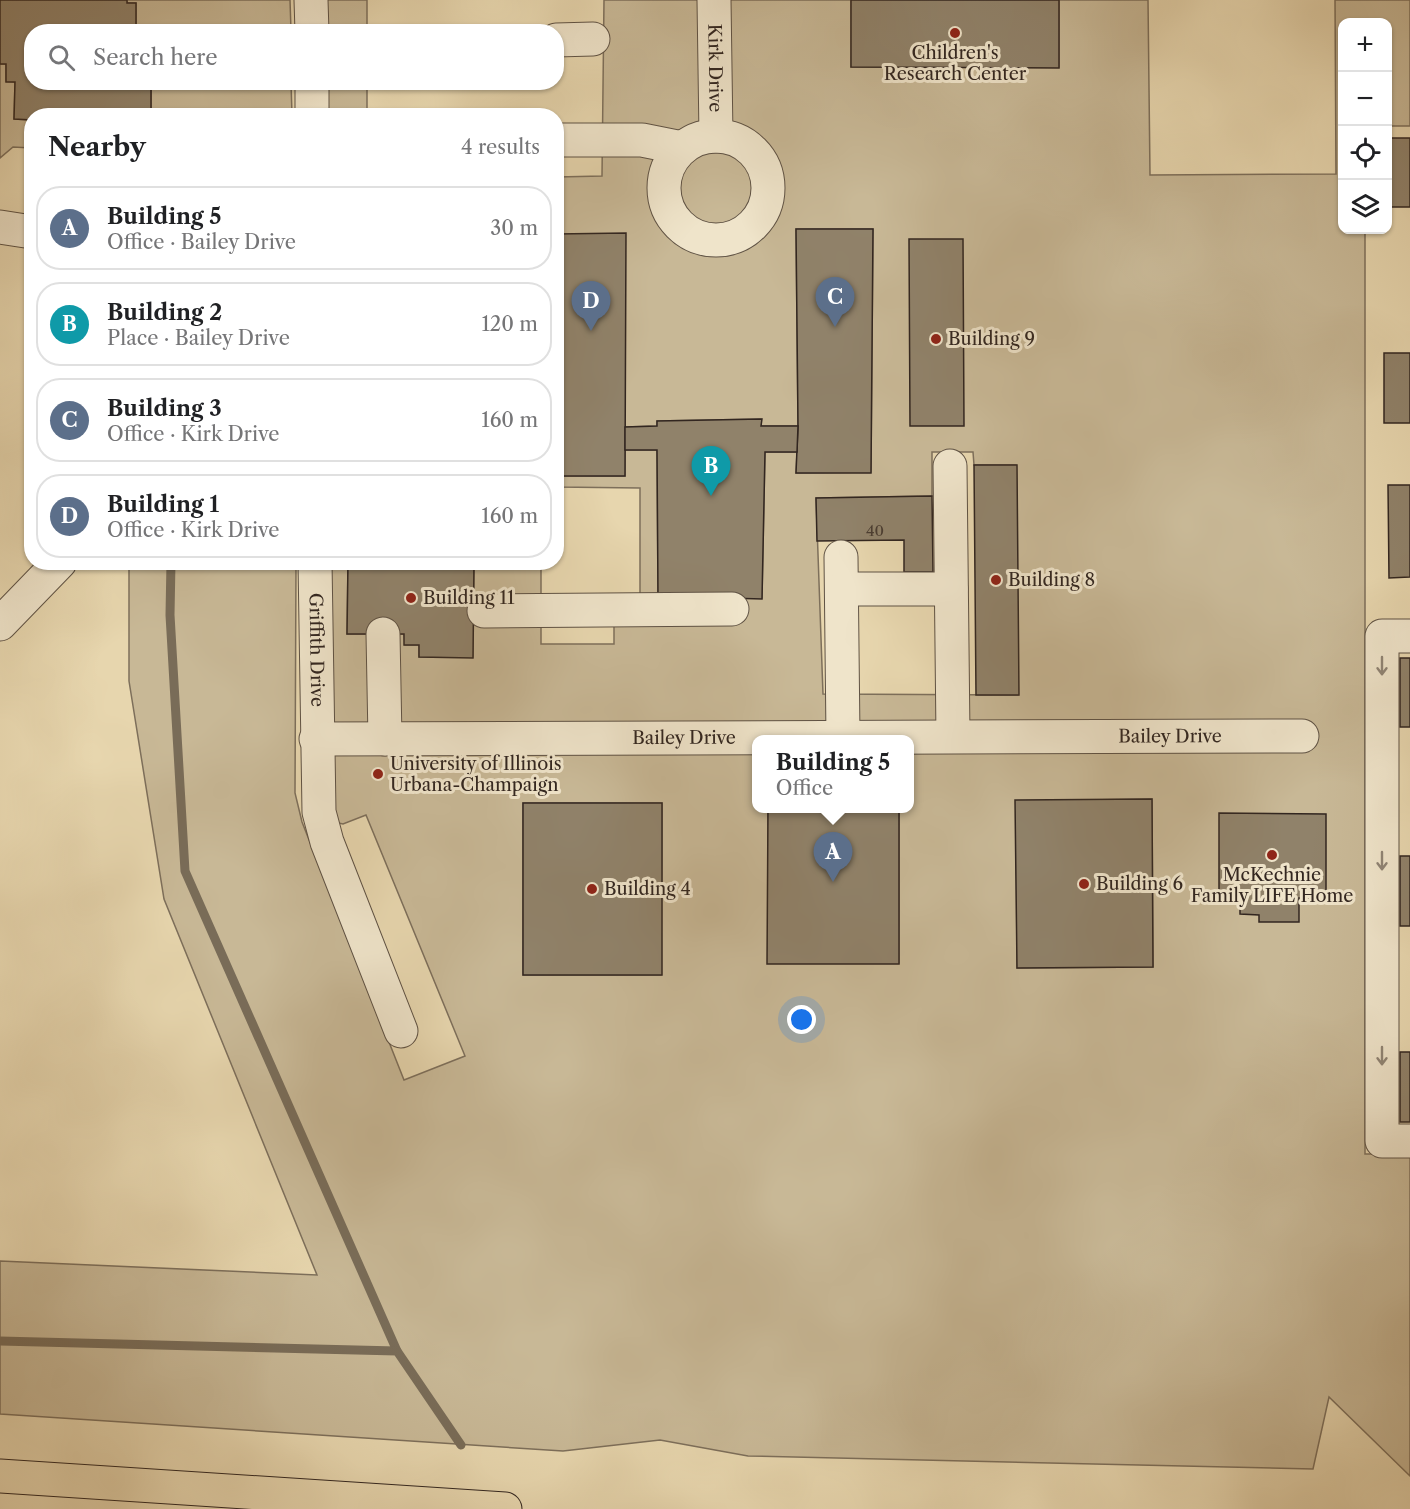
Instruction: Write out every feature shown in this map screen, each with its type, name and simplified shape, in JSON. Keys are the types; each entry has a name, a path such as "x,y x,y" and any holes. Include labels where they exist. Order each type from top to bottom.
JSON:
{"main road":[{"path":"0,1476 505,1509"}],"street":[{"path":"311,0 312,24"},
{"name":"Kirk Drive","path":"714,0 716,136"},
{"path":"564,40 592,39"},
{"path":"312,90 312,108"},
{"name":"Kirk Drive","path":"716,136 734,139 749,147 761,160 767,176 769,193 764,210 754,225 733,238 707,240 690,235 677,224 667,210 663,193 664,176 671,160 682,148 704,137 716,136"},
{"path":"564,140 642,140 682,148"},
{"path":"0,227 24,231"},
{"path":"950,466 953,736"},
{"path":"0,624 52,570"},
{"name":"Griffith Drive","path":"315,570 316,739 319,812 327,842 401,1031"},
{"path":"843,735 842,573 951,589"},
{"path":"484,611 732,609"},
{"path":"383,634 385,739"},
{"path":"1410,636 1382,636 1382,1141 1410,1141"},
{"name":"Bailey Drive","path":"914,736 1302,736"},
{"name":"Bailey Drive","path":"316,739 752,737"}],"shaded area":[{"path":"127,0 290,0 291,24 136,24 136,3 127,3"},
{"path":"323,0 367,0 367,24 324,24"},
{"name":"University of Illinois Urbana-Champaign","path":"604,0 851,0 851,67 1059,67 1059,0 1148,0 1150,175 1336,174 1335,0 1410,0 1410,126 1392,126 1392,18 1338,18 1338,234 1365,234 1365,1154 1410,1154 1410,1476 1329,1397 1313,1469 748,1456 660,1440 563,1451 0,1414 0,1261 317,1275 164,899 129,681 129,570 296,570 295,793 302,822 404,1080 465,1056 366,815 343,824 334,822 326,570 348,570 347,634 404,634 405,645 419,645 419,657 473,657 474,570 541,570 541,644 614,644 614,621 640,621 640,488 564,487 564,476 625,476 625,450 657,450 658,596 762,598 765,452 797,452 796,473 871,472 873,229 796,229 798,426 761,426 761,419 657,421 657,426 625,427 564,256 564,177 602,176","holes":["932,452 973,452 974,465 1016,465 1018,695 823,694 816,498 932,496","752,735 914,735 914,813 899,813 899,963 768,963 768,813 752,813","1152,799 1153,967 1017,968 1016,801","523,803 662,803 661,975 523,975"]},
{"path":"0,64 6,64 6,81 15,82 14,119 24,120 24,148 13,147 0,158"},
{"path":"151,90 291,90 292,108 151,108"},
{"path":"324,90 367,90 367,108 324,108"}],"building":[{"path":"0,0 127,0 127,3 136,3 136,24 24,24 24,90 151,90 151,108 24,108 24,120 14,119 15,82 6,82 6,64 0,64"},
{"name":"Children's Research Center","path":"851,0 1059,0 1059,68 851,67"},
{"path":"1392,138 1410,138 1410,207 1392,207"},
{"path":"796,229 873,229 871,473 796,473 798,426"},
{"path":"626,233 625,476 564,476 564,234"},
{"name":"Building 9","path":"909,239 963,239 964,426 910,426"},
{"path":"1384,353 1410,353 1410,423 1384,423"},
{"path":"762,419 761,426 798,426 797,452 765,452 762,599 658,596 657,450 625,450 625,427 657,426 657,421"},
{"name":"Building 8","path":"974,465 1017,465 1019,695 976,695"},
{"path":"1388,485 1410,485 1410,577 1389,578"},
{"path":"932,496 933,572 904,572 904,540 817,541 816,498"},
{"name":"Building 11","path":"348,570 474,570 473,658 419,657 419,645 404,645 404,634 347,634"},
{"path":"1400,658 1410,658 1410,727 1400,727"},
{"name":"Building 6","path":"1152,799 1153,967 1017,968 1015,800"},
{"name":"Building 4","path":"523,803 662,803 662,975 523,975"},
{"path":"768,813 899,813 899,964 767,964"},
{"name":"McKechnie Family LIFE Home","path":"1219,813 1326,814 1326,897 1299,898 1299,922 1259,922 1259,915 1240,914 1240,898 1219,897"},
{"path":"1400,856 1410,856 1410,926 1400,926"},
{"path":"1400,1052 1410,1052 1410,1122 1400,1122"}],"waterway":[{"path":"171,570 170,615 185,871 397,1351"},
{"path":"0,1341 397,1351 461,1445"}],"place":[{"name":"Children's Research Center","path":"955,33"},
{"name":"Building 3","path":"835,327"},
{"name":"Building 1","path":"591,331"},
{"name":"Building 9","path":"936,339"},
{"name":"Building 2","path":"711,496"},
{"name":"Building 8","path":"996,580"},
{"name":"Building 11","path":"411,598"},
{"name":"University of Illinois Urbana-Champaign","path":"378,774"},
{"name":"McKechnie Family LIFE Home","path":"1272,855"},
{"name":"Building 5","path":"833,882"},
{"name":"Building 6","path":"1084,884"},
{"name":"Building 4","path":"592,889"}]}
